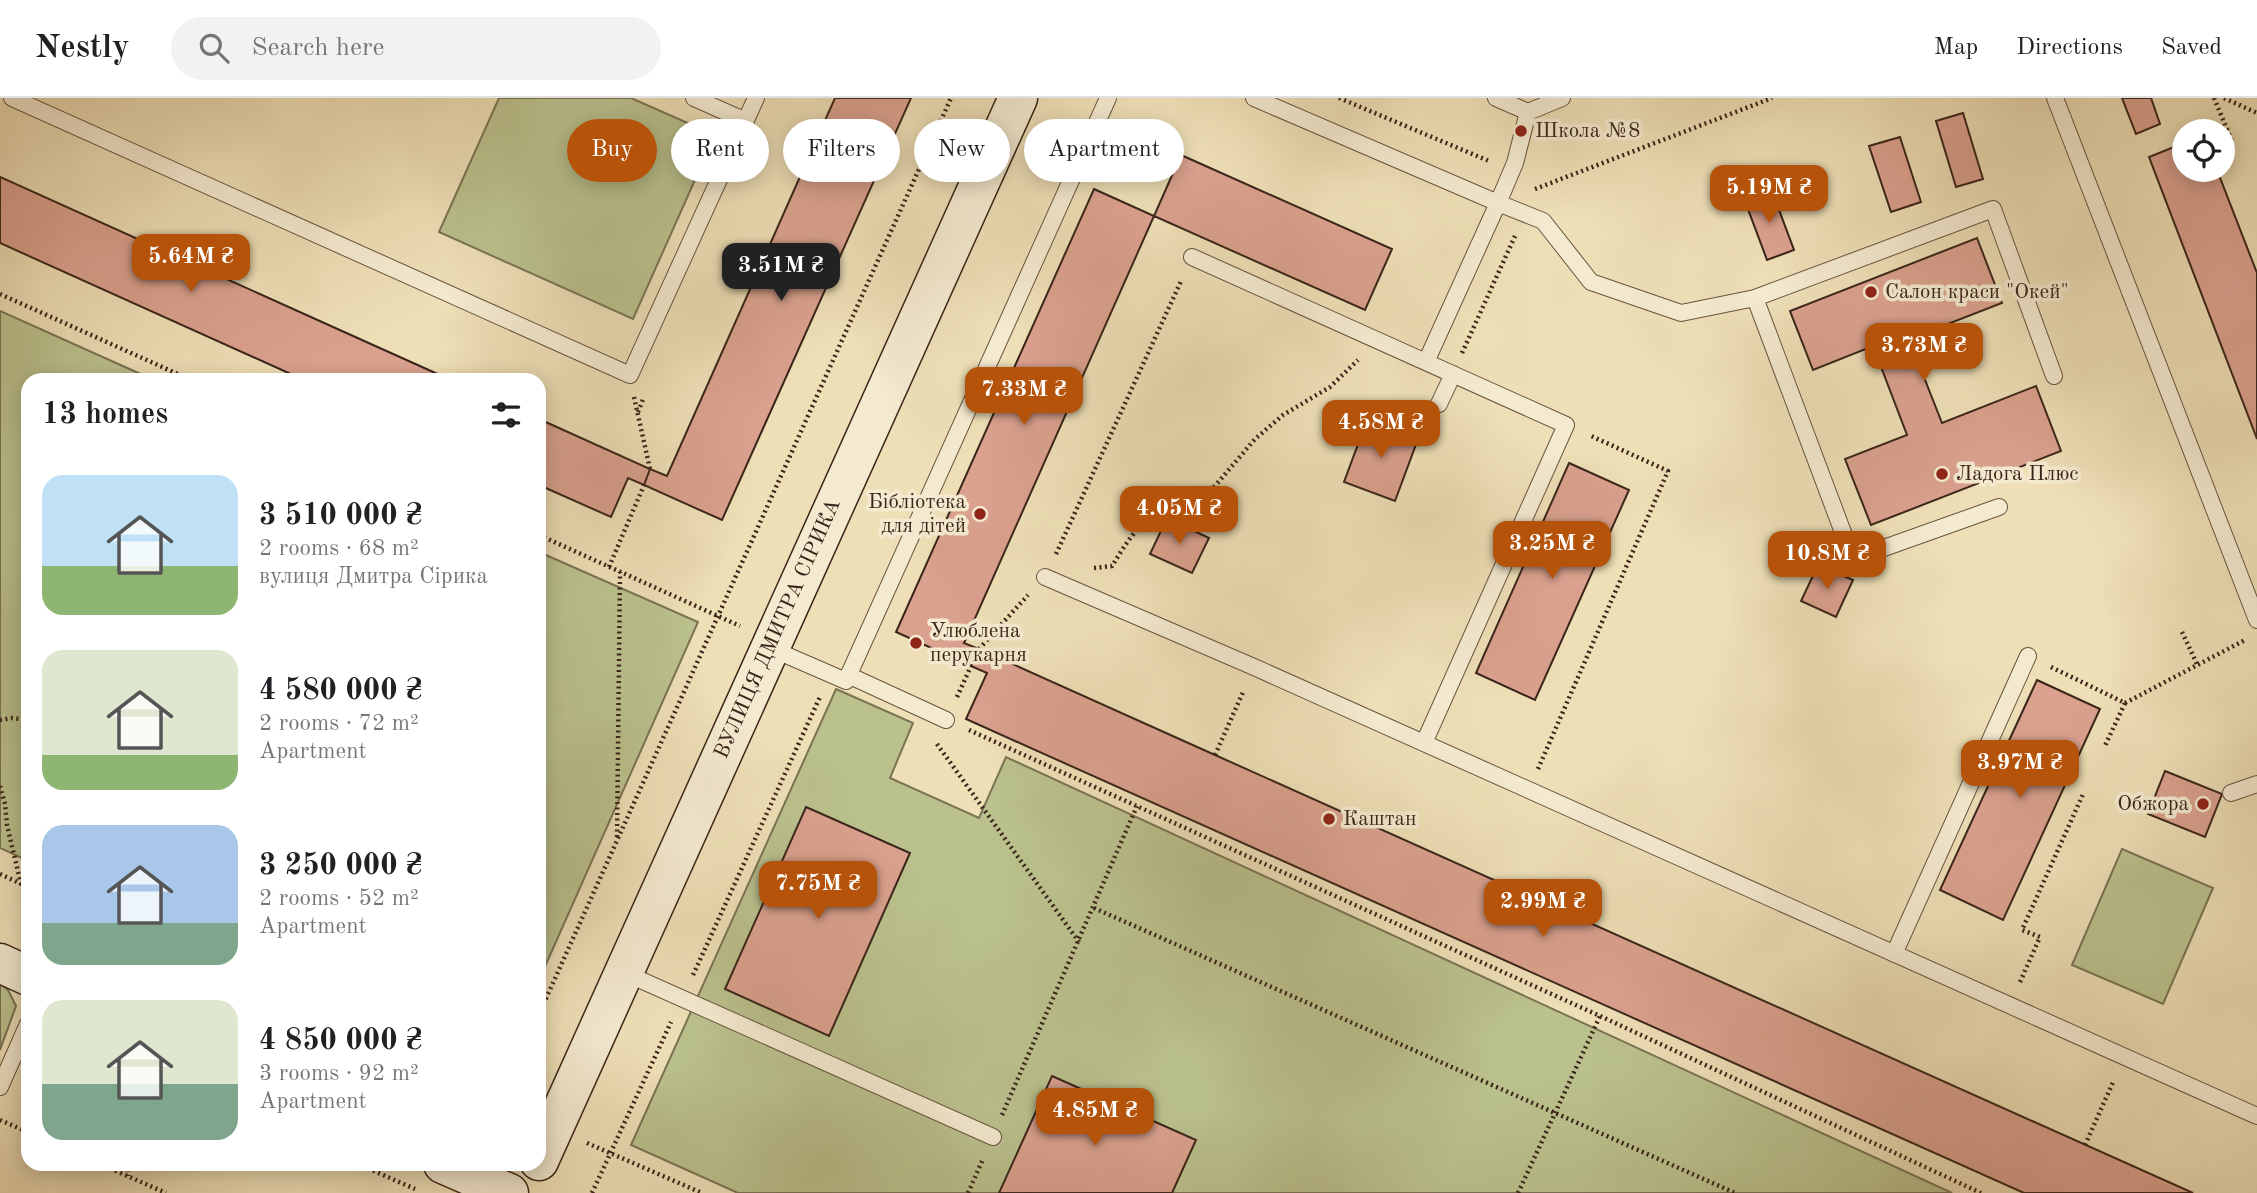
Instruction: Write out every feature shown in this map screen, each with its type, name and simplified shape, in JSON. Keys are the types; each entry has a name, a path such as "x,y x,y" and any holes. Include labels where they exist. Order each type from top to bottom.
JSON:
{"street":[{"name":"ВУЛИЦЯ ДМИТРА СІРИКА","path":"546,1145 1018,98"},
{"path":"0,963 21,973"},
{"path":"459,1171 509,1193"},
{"name":"ВУЛИЦЯ ДМИТРА СІРИКА","path":"525,1193 534,1171"}],"lane":[{"path":"12,98 630,375 718,182"},
{"path":"695,98 742,119"},
{"path":"747,119 757,98"},
{"path":"771,644 846,681 1108,98"},
{"path":"1254,98 1543,221 1591,282 1681,313 1755,298 1993,209 2054,376"},
{"path":"1496,98 1528,112 1562,98"},
{"path":"2055,98 2257,620"},
{"path":"1426,362 1512,170 1528,112"},
{"path":"1192,257 1566,425 1424,743"},
{"path":"1755,298 1853,559 1999,507"},
{"path":"1439,404 1452,374"},
{"path":"1045,577 1254,667 2257,1116"},
{"path":"1894,954 2028,656"},
{"path":"848,675 946,720"},
{"path":"2231,793 2257,784"},
{"path":"625,973 993,1137"},
{"path":"0,1087 21,1040"}],"path":[{"path":"546,998 951,98"},
{"path":"1339,98 1512,170"},
{"path":"1497,203 1772,98"},
{"path":"2214,98 2223,119"},
{"path":"2224,98 2257,113"},
{"path":"1452,374 1525,213"},
{"path":"1045,577 1192,257"},
{"path":"0,295 175,373"},
{"path":"1045,577 1112,566 1127,541 1148,517 1172,504 1203,500 1255,439 1283,415 1330,387 1355,362 1385,344"},
{"path":"630,375 650,469"},
{"path":"1529,790 1668,471 1566,425"},
{"path":"609,567 644,485"},
{"path":"546,538 718,615 771,644"},
{"path":"617,841 620,572"},
{"path":"979,649 1009,616"},
{"path":"2182,632 2197,664"},
{"path":"2104,748 2124,703 2245,639"},
{"path":"2028,656 2124,703"},
{"path":"971,666 936,745 1079,942"},
{"path":"1215,755 1254,667"},
{"path":"592,1193 830,674"},
{"path":"0,720 21,720"},
{"path":"946,720 1600,1016 1981,1193"},
{"path":"0,786 21,884"},
{"path":"2009,1005 2040,937 2022,930 2084,792"},
{"path":"968,1193 1138,806"},
{"path":"1185,827 1188,818"},
{"path":"0,874 21,884"},
{"path":"1094,908 1735,1193"},
{"path":"1518,1193 1600,1016"},
{"path":"2085,1145 2124,1057"},
{"path":"0,1120 21,1129"},
{"path":"611,1153 702,1193"},
{"path":"116,1171 166,1193"},
{"path":"128,1171 128,1176"},
{"path":"374,1171 425,1193"}],"green space":[{"path":"499,98 631,98 679,119 671,119 671,182 694,182 633,319 439,232"},
{"path":"0,311 138,373 21,373 21,858 0,848"},
{"path":"546,555 698,622 546,964"},
{"path":"836,689 913,723 890,778 979,818 1006,757 1952,1193 738,1193 631,1145"},
{"path":"2122,849 2213,888 2163,1004 2072,965"},
{"path":"0,984 8,990 16,1006 0,1050"}],"building":[{"path":"835,98 911,98 900,123 900,119 826,119"},
{"path":"2122,98 2151,98 2160,124 2136,134"},
{"path":"1963,113 1983,179 1956,187 1936,121"},
{"path":"1900,137 1921,202 1891,212 1869,146"},
{"path":"2172,148 2172,182 2222,182 2257,273 2257,439 2149,157"},
{"path":"1184,156 1392,249 1365,310 1154,216 1169,182 1184,182"},
{"path":"0,177 435,373 288,373 0,243"},
{"path":"798,182 873,182 722,520 644,485 650,469 667,476"},
{"path":"1094,189 1154,216 964,643 979,649 971,666 896,632"},
{"path":"1772,191 1794,250 1767,260 1745,201"},
{"path":"1977,238 2002,303 1909,339 1942,423 2036,386 2061,451 1871,525 1845,459 1907,435 1873,346 1813,370 1790,311"},
{"path":"1367,420 1418,439 1395,501 1344,482"},
{"path":"546,422 650,469 644,485 628,478 611,517 546,488"},
{"path":"1569,463 1629,490 1535,700 1476,673"},
{"path":"1167,518 1209,538 1192,573 1150,554"},
{"path":"1818,565 1853,580 1836,617 1801,601"},
{"path":"979,649 2193,1193 2024,1193 966,719 987,673 971,666"},
{"path":"2037,680 2100,709 2003,920 1940,890"},
{"path":"2165,771 2222,794 2205,837 2148,814"},
{"path":"806,807 910,853 829,1036 725,989"},
{"path":"1052,1076 1196,1140 1172,1193 999,1193"}],"place":[{"name":"Школа №8","path":"1521,131"},
{"name":"Салон краси \"Окей\"","path":"1871,292"},
{"name":"Ладога Плюс","path":"1942,474"},
{"name":"Бібліотека для дітей","path":"980,514"},
{"name":"Улюблена перукарня","path":"916,643"},
{"name":"Обжора","path":"2203,804"},
{"name":"Каштан","path":"1329,819"}]}
